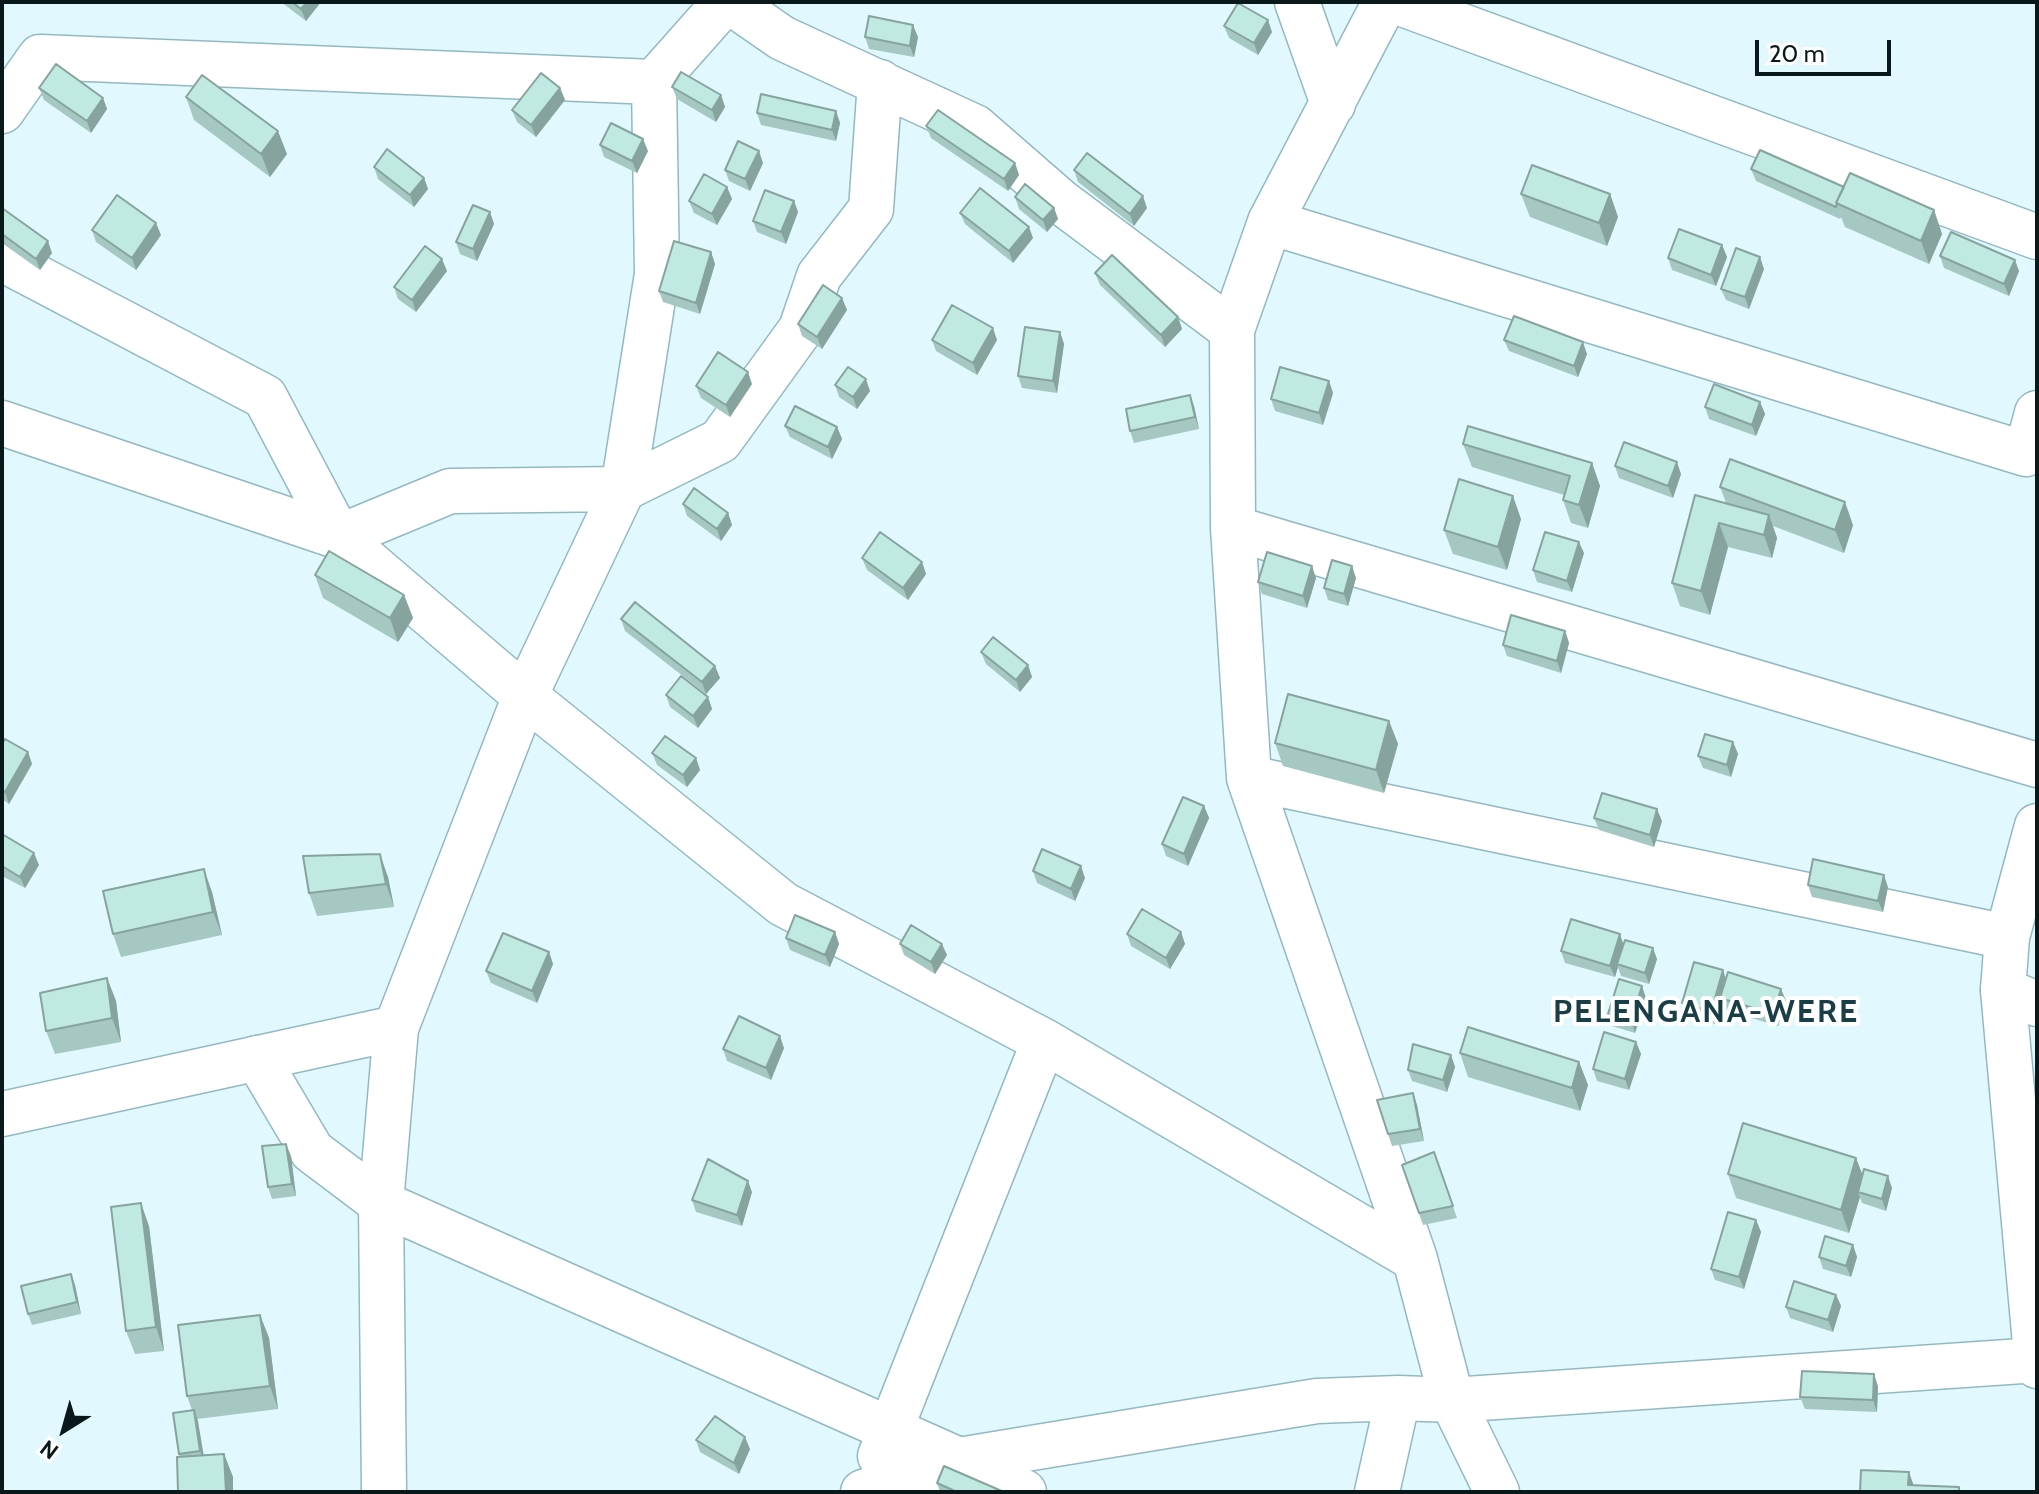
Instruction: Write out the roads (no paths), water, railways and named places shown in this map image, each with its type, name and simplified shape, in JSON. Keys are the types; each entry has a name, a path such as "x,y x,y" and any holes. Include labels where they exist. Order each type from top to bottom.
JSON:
{"street":[{"path":"384,1492 381,1203 396,1028 525,696 623,489 657,274 654,82 728,2 782,38 975,127 1060,201 1232,330"},
{"path":"1297,2 1333,104"},
{"path":"1385,2 1270,222 1232,330 1233,528 1249,778 1415,1259 1452,1400 1497,1492"},
{"path":"1397,2 2037,237"},
{"path":"2,111 40,57 654,82"},
{"path":"2,423 339,537 450,491 623,489 720,441 801,329 819,276 871,209 880,82"},
{"path":"1270,222 2026,454 2037,413"},
{"path":"2,259 265,397 339,537 525,696 783,904 1044,1041 1415,1259"},
{"path":"1233,528 2037,765"},
{"path":"1249,778 2007,937"},
{"path":"866,1492 959,1460 1317,1401 1452,1400 2036,1362 2020,997 2007,937 2037,826"},
{"path":"2,1114 396,1028"},
{"path":"866,1492 1044,1041"},
{"path":"257,1058 312,1151 381,1203 959,1460 1024,1492"},
{"path":"1377,1492 1398,1398"}],"district":[{"name":"PELENGANA-WERE","path":"1706,1013"}]}
